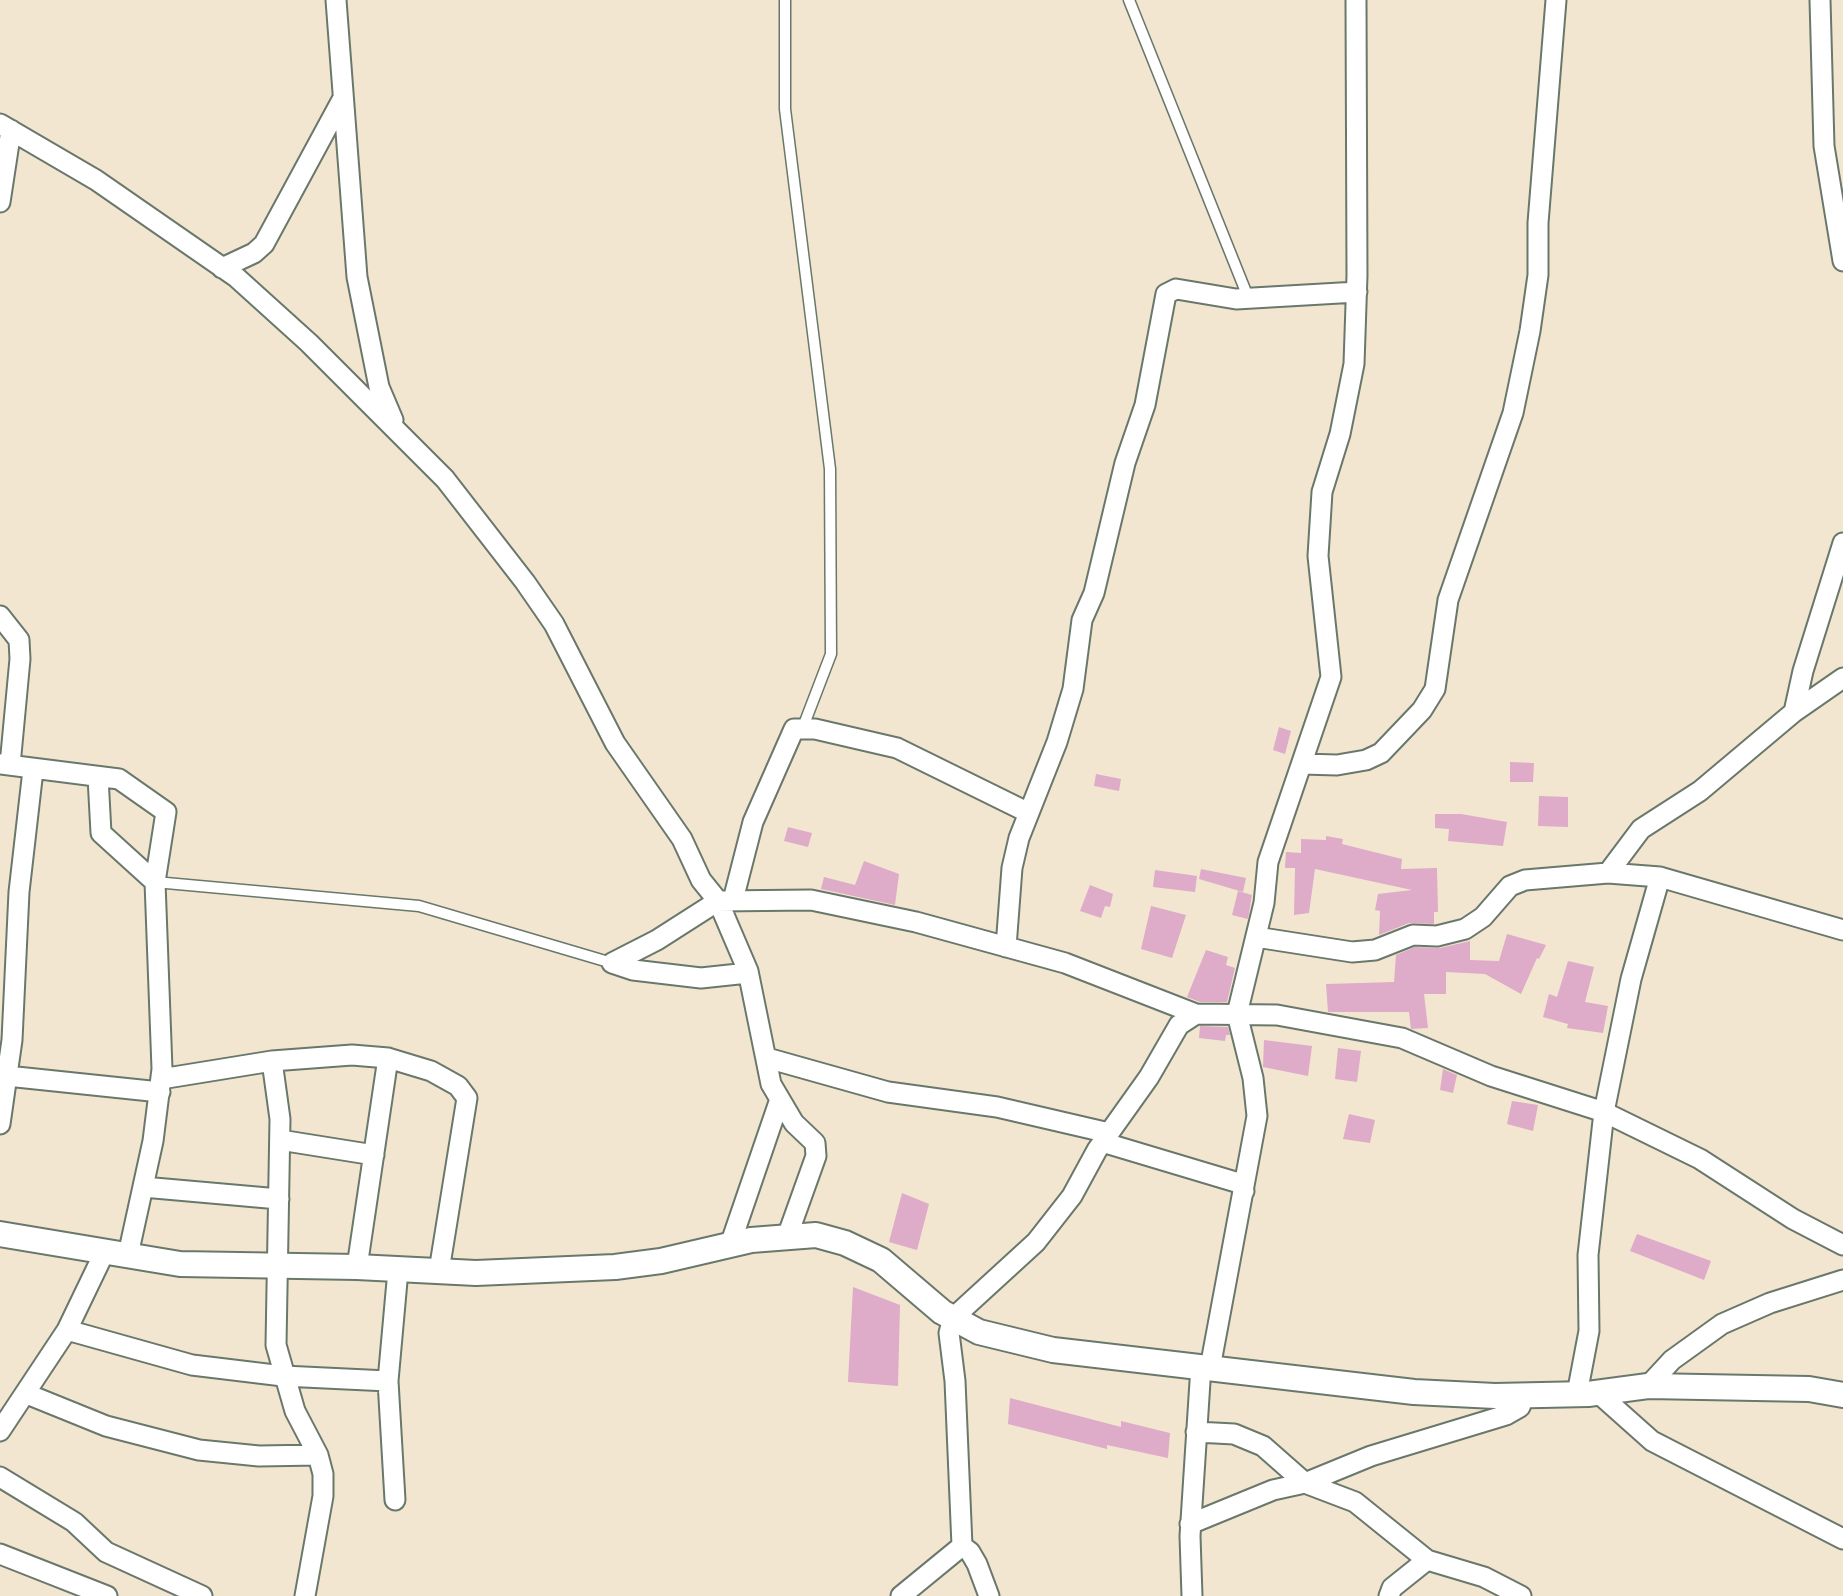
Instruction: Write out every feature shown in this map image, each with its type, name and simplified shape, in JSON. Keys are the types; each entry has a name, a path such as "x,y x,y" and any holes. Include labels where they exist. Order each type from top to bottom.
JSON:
{"street":[{"path":"335,0 357,277 379,387 398,431"},
{"path":"1192,1596 1190,1524 1196,1432 1205,1367 1244,1191 1257,1116 1253,1078 1237,1014 1264,903 1268,862 1331,677 1318,556 1322,492 1331,470 1352,387 1357,292 1356,0"},
{"path":"1301,764 1338,765 1366,760 1381,753 1422,710 1435,689 1448,600 1513,413 1530,331 1538,275 1538,223 1556,0"},
{"path":"1820,0 1824,146 1843,261"},
{"path":"222,268 264,244 344,99"},
{"path":"0,202 6,127 96,180 222,268 309,343 445,479 547,614 615,743 676,829 701,880 725,901 748,973 771,1084 779,1102 794,1123 815,1143 816,1156 787,1237"},
{"path":"1006,947 1013,868 1019,838 1073,689 1082,620 1094,593 1125,463 1146,405 1166,294 1175,289 1221,298 1357,292"},
{"path":"1794,712 1803,671 1843,543"},
{"path":"0,616 19,640 20,659 5,765 124,781 166,812 156,882 163,1039 160,1086 143,1187 116,1253 27,1394 0,1431"},
{"path":"1608,873 1641,829 1700,791 1794,712 1843,678"},
{"path":"725,901 753,822 794,729 803,727 897,748 1029,813"},
{"path":"0,1124 12,1040 19,892 33,770"},
{"path":"98,777 101,833 156,882"},
{"path":"1256,937 1352,952 1375,950 1413,935 1437,936 1465,929 1483,918 1510,886 1525,880 1608,873 1660,877 1843,930"},
{"path":"1587,1393 1588,1255 1604,1112 1630,979 1660,877"},
{"path":"612,963 725,901 811,900 916,922 1065,963 1196,1014 1277,1015 1402,1038 1492,1076 1604,1112 1700,1159 1793,1219 1843,1245"},
{"path":"612,963 632,970 701,978 748,973"},
{"path":"989,1596 977,1564 962,1546 955,1381 949,1334 953,1318 1036,1242 1072,1196 1106,1137 1149,1077 1179,1026 1196,1014"},
{"path":"6,1076 160,1086 272,1061 352,1055 388,1058 432,1071 458,1086 467,1098 439,1271"},
{"path":"357,1267 388,1058"},
{"path":"767,1058 888,1092 997,1107 1106,1137 1239,1183 1244,1191"},
{"path":"272,1061 280,1119 276,1345 295,1411 318,1455 323,1474 323,1496 305,1596"},
{"path":"730,1245 779,1102"},
{"path":"280,1140 374,1154"},
{"path":"143,1187 279,1199"},
{"path":"0,1234 180,1264 357,1267 475,1273 615,1267 661,1261 730,1245 816,1235 845,1243 881,1260 953,1318 979,1332 1054,1350 1414,1391 1524,1395 1587,1393 1648,1386 1809,1389 1843,1395"},
{"path":"395,1500 388,1381 398,1270"},
{"path":"1648,1386 1672,1360 1722,1324 1770,1303 1843,1280"},
{"path":"67,1330 192,1365 283,1376 388,1381"},
{"path":"1587,1393 1652,1441 1843,1539"},
{"path":"27,1394 106,1426 199,1450 259,1456 318,1455"},
{"path":"1190,1524 1273,1490 1305,1483 1371,1456 1506,1415 1520,1407 1524,1395"},
{"path":"1196,1432 1234,1434 1263,1446 1305,1483 1355,1502 1427,1560 1484,1577 1511,1594"},
{"path":"0,1477 74,1522 106,1552 202,1596"},
{"path":"901,1596 962,1546"},
{"path":"0,1554 107,1596"},
{"path":"1389,1596 1392,1588 1427,1560"}],"lane":[{"path":"785,0 785,109 830,469 831,654 803,727"},
{"path":"1129,0 1248,297"},
{"path":"156,882 419,906 612,963"}],"building":[{"path":"1279,727 1291,731 1285,754 1273,750"},
{"path":"1510,762 1534,763 1533,782 1510,782"},
{"path":"1096,774 1121,779 1119,791 1094,786"},
{"path":"1539,796 1568,797 1568,827 1538,826"},
{"path":"1435,814 1461,814 1507,822 1503,846 1448,841 1449,829 1435,828"},
{"path":"788,827 812,833 808,847 784,841"},
{"path":"1326,836 1343,839 1342,844 1402,859 1401,869 1437,868 1438,912 1434,912 1434,924 1409,923 1379,935 1380,911 1375,910 1378,894 1412,890 1315,869 1309,913 1294,915 1295,868 1285,868 1286,852 1301,853 1301,839 1326,840"},
{"path":"864,861 899,874 895,905 821,889 824,877 855,885"},
{"path":"1201,869 1246,878 1243,892 1199,879"},
{"path":"1155,870 1197,876 1195,892 1153,887"},
{"path":"1090,885 1113,894 1110,907 1105,906 1101,918 1080,911"},
{"path":"1238,891 1252,895 1248,919 1232,915"},
{"path":"1151,906 1186,915 1172,958 1141,949"},
{"path":"1507,934 1546,945 1539,959 1537,958 1521,994 1485,974 1446,972 1446,994 1424,994 1428,1028 1411,1029 1409,1012 1328,1012 1326,984 1394,982 1396,955 1415,947 1440,948 1470,941 1470,960 1499,961"},
{"path":"1206,950 1228,957 1226,965 1235,968 1227,1002 1200,1002 1187,997"},
{"path":"1568,961 1594,967 1585,1002 1608,1006 1603,1033 1567,1028 1568,1024 1543,1017 1549,994 1557,997"},
{"path":"1200,1026 1228,1027 1230,1035 1226,1035 1225,1041 1199,1038"},
{"path":"1264,1040 1312,1046 1308,1076 1263,1067"},
{"path":"1338,1048 1361,1051 1357,1082 1335,1079"},
{"path":"1443,1069 1457,1075 1453,1093 1440,1090"},
{"path":"1512,1101 1538,1105 1533,1131 1507,1124"},
{"path":"1349,1114 1375,1120 1370,1143 1343,1139"},
{"path":"902,1193 929,1204 917,1250 889,1242"},
{"path":"1637,1234 1711,1261 1704,1280 1630,1251"},
{"path":"853,1287 900,1305 898,1386 848,1382"},
{"path":"1010,1398 1121,1427 1121,1421 1170,1433 1168,1458 1107,1445 1107,1449 1008,1424"}]}
